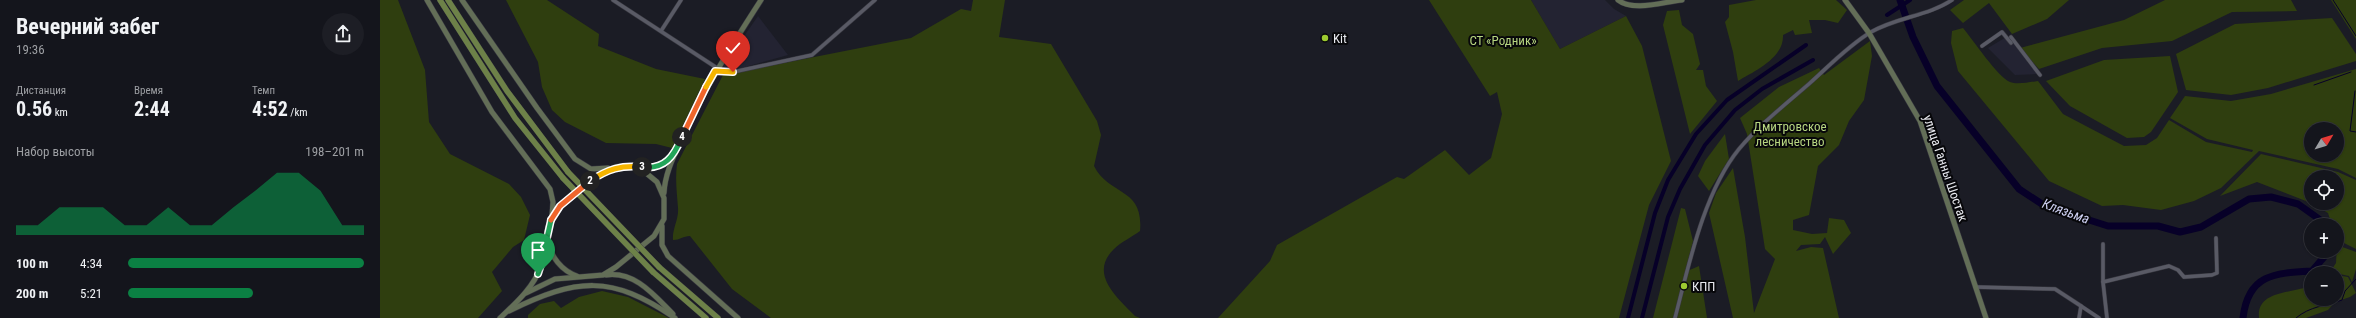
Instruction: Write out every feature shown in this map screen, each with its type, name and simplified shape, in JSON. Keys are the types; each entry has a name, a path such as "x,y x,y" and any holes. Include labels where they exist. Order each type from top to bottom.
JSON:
{"main road":[{"path":"427,0 492,112 550,189 553,202 541,265 525,294"},
{"path":"440,0 515,118 563,178 653,272 706,318"},
{"path":"448,0 507,91 568,172 659,267 718,318"},
{"path":"462,0 537,108 575,159 591,169 620,166 655,167 669,161 675,154"},
{"path":"738,318 668,256 662,245 662,223 665,209 664,198 667,174 695,108 721,61 761,0"},
{"path":"1618,0 1624,5 1637,6 1682,0"},
{"name":"улица Ганны Шостак","path":"1845,0 1869,33 1920,121 1986,318"},
{"path":"550,220 560,206 588,183 603,173 620,166"},
{"path":"633,166 651,175 661,189 664,198"},
{"path":"603,275 654,236 662,223"},
{"path":"547,234 550,250 559,264 574,275 583,278"},
{"path":"500,318 525,294 555,279 583,278 618,274 636,280 677,318"},
{"path":"505,313 546,293 568,287 594,285 618,288 649,300 677,318"}],"street":[{"path":"613,0 661,31 716,70 733,72 812,55 876,0"},
{"path":"661,31 681,0"},
{"path":"1675,318 1692,257 1714,190 1738,150 1756,129 1869,33 1895,21 1934,9 1952,0"},
{"path":"1982,46 2002,32 2012,43"},
{"path":"2011,37 2040,75"},
{"path":"2104,282 2169,266 2178,270 2184,277 2212,275 2217,273 2216,238"},
{"path":"2103,244 2107,318"},
{"path":"1975,287 2055,289 2099,318"},
{"path":"2079,318 2081,306"}],"shaded area":[{"path":"1531,0 1605,0 1614,9 1626,16 1560,49"},
{"path":"758,16 788,55 734,70 722,68"},
{"path":"2008,36 2037,74 2015,75 1988,48"}],"green space":[{"path":"380,0 398,0 425,70 429,122 450,154 509,184 521,197 530,215 524,240 513,247 492,272 502,291 478,318 380,318"},
{"path":"506,0 547,0 599,34 598,46 656,69 705,79 672,148 656,144 606,143 565,122 552,110 542,87 538,62"},
{"path":"973,0 1005,0 999,37 1051,44 1097,121 1101,135 1094,166 1100,176 1131,199 1137,206 1140,217 1140,231 1117,246 1107,258 1104,267 1105,276 1108,285 1114,293 1135,316 1140,318 771,318 732,289 690,236 673,240 678,216 676,181 677,164 723,75 911,38 961,9 971,11"},
{"name":"СТ «Родник»","path":"1429,0 1531,0 1560,49 1626,16 1642,46 1671,161 1649,205 1619,318 1218,318 1270,261 1277,245 1397,177 1404,179 1445,150 1469,175 1491,158 1502,114 1497,92 1490,96"},
{"path":"1756,0 1836,0 1847,10 1838,23 1825,20 1809,20 1812,33 1795,35 1793,30 1783,35 1782,43 1774,57 1760,68 1738,81 1733,52 1725,22 1729,17 1729,5"},
{"path":"1964,0 2069,0 2047,19 2012,34 1989,3 1963,23 1950,10"},
{"path":"2165,0 2291,0 2297,11 2232,12 2172,41 2102,48 2039,69 2020,48 2124,20"},
{"path":"2331,0 2356,0 2356,39"},
{"path":"1679,10 1682,25 1693,34 1700,64 1696,70 1703,70 1706,86 1717,101 1690,134 1663,25 1667,11"},
{"path":"2332,18 2356,54 2356,61 2268,88 2231,95 2186,90 2176,54 2235,24"},
{"path":"1963,28 1992,66 2005,79 2016,83 2038,81 2063,114 2124,146 2146,145 2157,138 2169,120 2206,142 2252,152 2253,150 2207,139 2170,118 2185,96 2231,101 2271,94 2356,69 2356,178 2344,172 2344,170 2307,162 2344,162 2344,122 2304,122 2304,161 2259,151 2221,188 2194,201 2161,210 2123,205 2102,206 2049,181 1958,71 1951,43 1952,31"},
{"name":"Дмитровское лесничество","path":"1870,41 1872,56 1864,100 1849,121 1839,145 1818,166 1809,215 1793,220 1793,230 1812,234 1827,233 1829,218 1844,220 1851,233 1833,254 1825,237 1820,244 1801,245 1796,251 1811,247 1823,248 1839,318 1733,318 1709,213 1716,193 1733,168 1745,237 1754,313 1775,259 1765,249 1747,134 1740,118 1779,87 1819,68 1824,75"},
{"path":"2170,56 2178,92 2151,132 2144,137 2127,138 2070,106 2046,81 2104,60"},
{"path":"1725,134 1729,159 1709,191 1698,176 1705,161"},
{"path":"2261,154 2329,170 2304,170 2304,200 2257,182 2220,196"},
{"path":"2344,175 2356,180 2356,249 2344,243 2344,218 2330,218 2328,213 2323,210 2344,210"},
{"path":"1681,208 1685,209 1693,241 1685,272 1699,266 1707,318 1653,318"},
{"path":"2344,248 2356,252 2356,269 2352,282 2349,276 2344,275 2344,266 2334,266 2336,258 2344,258"},
{"path":"2344,276 2348,277 2356,293 2344,299"},
{"path":"2304,288 2304,306 2332,306 2328,310 2306,318 2259,318 2260,309 2264,302 2270,297"},
{"path":"602,291 628,297 669,318 528,318 528,315 540,304 554,301 561,308 579,297"}],"waterway":[{"name":"Клязьма","path":"1900,0 1913,37 1937,86 2019,189 2045,206 2108,226 2158,226 2180,232 2201,227 2249,199 2271,197 2298,204 2318,218"},
{"name":"Клязьма","path":"1887,15 1910,0"},
{"path":"2333,0 2356,36"},
{"path":"1628,318 1655,213 1668,180 1696,134 1727,100 1806,45"},
{"path":"1642,318 1668,217 1680,189 1705,145 1735,110 1762,89 1813,60"},
{"path":"2314,85 2351,72"},
{"path":"2355,91 2350,131 2356,132"},
{"name":"Клязьма","path":"2243,318 2246,303 2257,284 2275,275 2312,271 2323,258"},
{"path":"2296,318 2312,309 2342,300 2345,291 2356,279"}],"place":[{"name":"Kit","path":"1325,38"},
{"name":"КПП","path":"1684,286"}],"route":[{"path":"538,274 545,250 550,220 560,206 588,183 610,169 620,166 646,168 655,167 663,165 669,161 675,154 695,108 715,71 733,72"}]}
